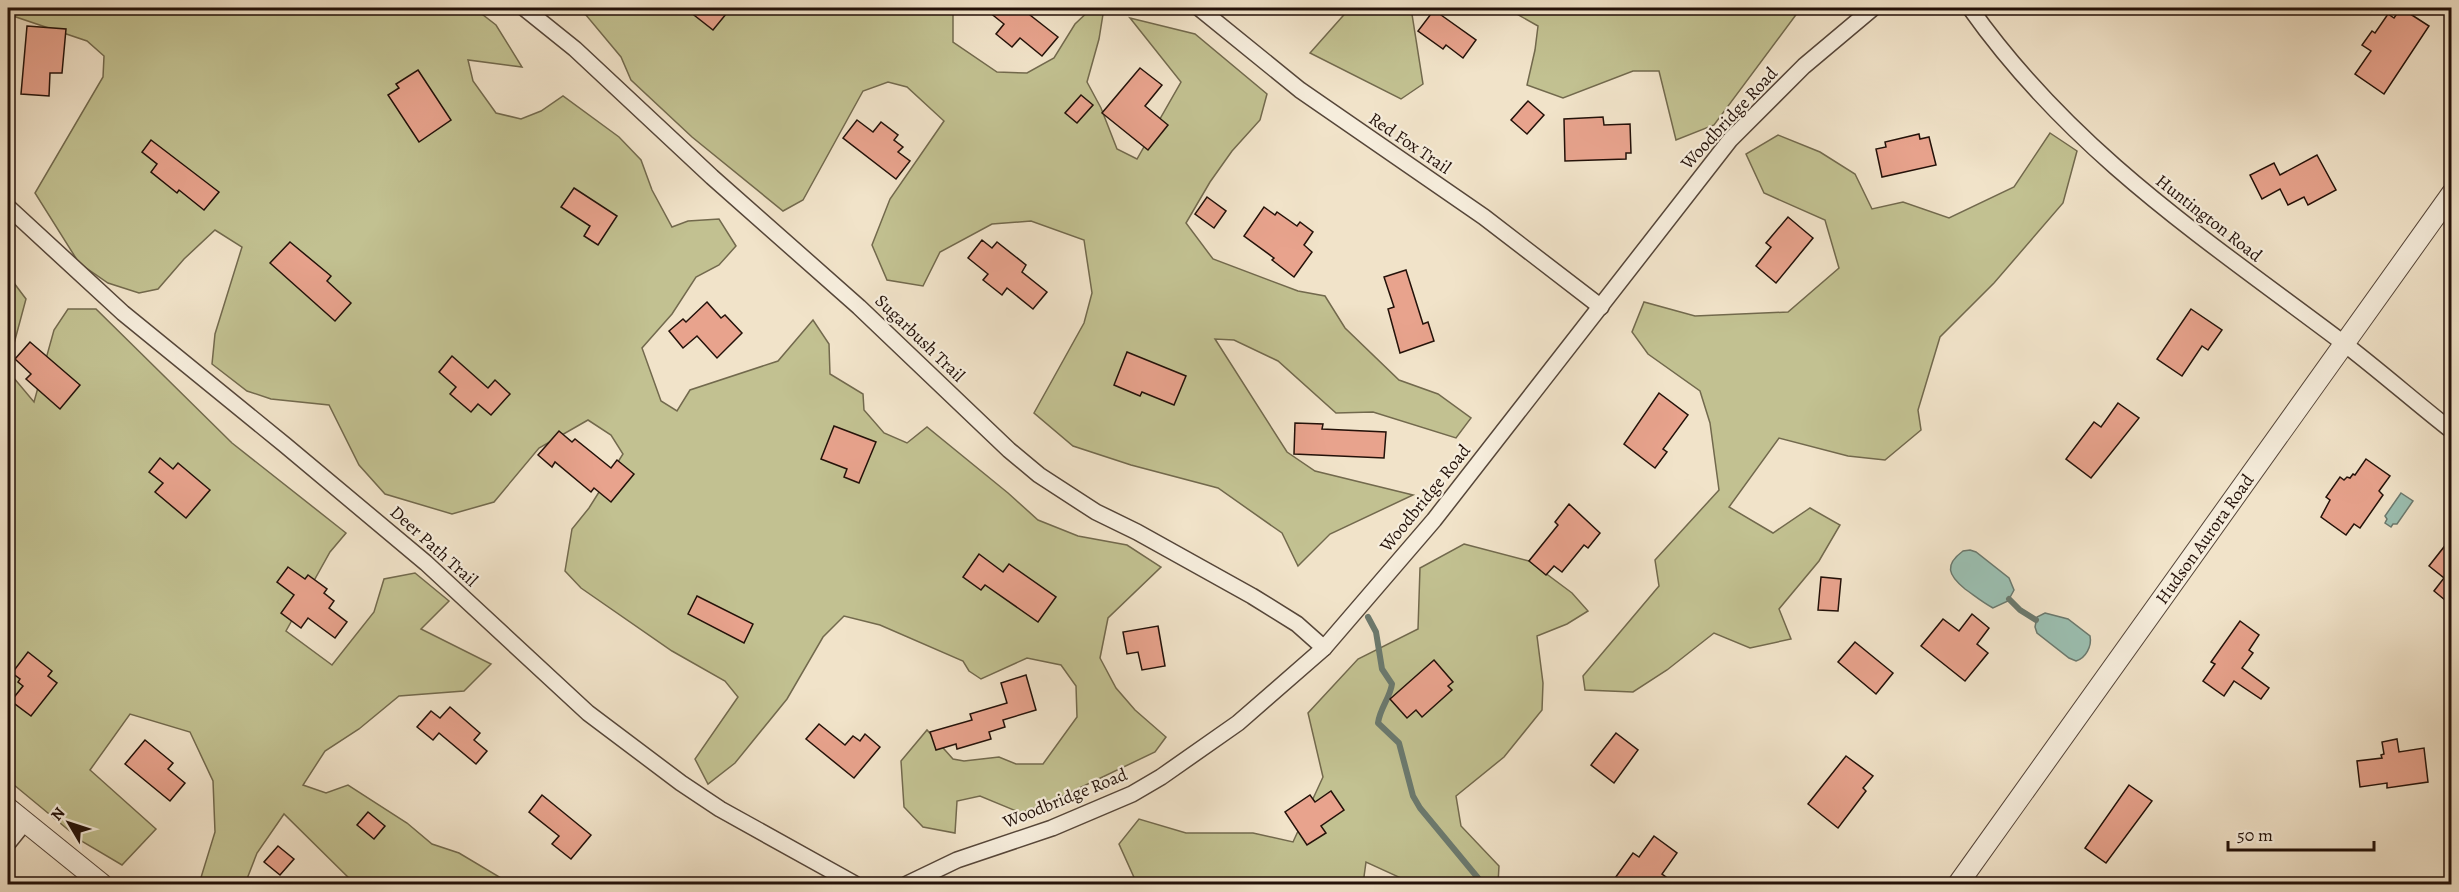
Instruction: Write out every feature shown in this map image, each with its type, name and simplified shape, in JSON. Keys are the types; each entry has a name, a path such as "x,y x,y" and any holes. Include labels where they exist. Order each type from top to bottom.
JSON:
{"street":[{"name":"Sugarbush Trail","path":"524,8 575,50 712,177 859,307 1009,450 1039,475 1096,513 1137,532 1252,596 1297,624 1324,648"},
{"name":"Red Fox Trail","path":"1198,8 1300,90 1484,217 1601,308"},
{"name":"Woodbridge Road","path":"907,885 957,860 1052,828 1132,794 1161,777 1238,723 1324,648 1434,520 1730,140 1804,66 1873,8"},
{"name":"Huntington Road","path":"1970,8 2004,53 2047,103 2086,142 2187,227 2344,344 2451,431"},
{"name":"Hudson Aurora Road","path":"1958,885 2451,193"},
{"name":"Deer Path Trail","path":"8,207 123,313 426,563 588,713 718,807 855,885"},
{"path":"8,808 102,885"},
{"path":"8,843 25,822"}],"shaded area":[{"path":"8,8 155,8 162,14 196,8 474,8 496,25 522,67 468,60 473,81 496,113 521,119 541,111 563,96 619,137 641,160 652,190 672,227 688,221 719,219 736,246 719,265 696,277 672,314 642,348 661,401 677,411 690,390 778,361 813,320 829,344 830,374 863,394 864,410 884,433 907,443 927,427 1038,520 1078,536 1127,545 1161,567 1108,618 1100,658 1116,688 1135,710 1166,737 1155,752 1048,803 1021,813 980,796 957,801 955,833 923,827 904,807 901,761 927,730 953,759 964,761 999,757 1016,764 1043,764 1077,717 1076,686 1061,665 1027,658 981,679 969,671 963,661 880,625 844,616 823,637 787,699 735,763 708,784 695,759 738,697 725,681 672,651 581,588 565,571 572,529 589,508 623,454 611,435 588,420 539,448 494,502 452,514 385,494 359,465 329,405 271,399 247,391 212,364 215,334 242,247 215,230 184,259 158,289 139,293 108,283 79,263 35,193 103,77 104,56 87,41 13,16 8,12"},
{"path":"573,8 957,8 953,10 953,42 997,72 1027,73 1054,58 1075,24 1092,8 1104,8 1099,39 1087,82 1101,108 1117,149 1137,159 1181,82 1130,18 1195,34 1267,94 1260,120 1232,151 1210,182 1186,223 1213,259 1298,291 1325,296 1345,328 1399,380 1438,394 1471,418 1456,438 1373,412 1336,413 1278,361 1234,340 1215,339 1287,452 1315,471 1413,495 1330,534 1298,566 1282,533 1218,488 1131,465 1073,446 1034,413 1084,323 1092,293 1084,240 1031,221 992,224 940,252 923,286 887,280 872,245 890,199 944,121 907,87 888,82 863,91 803,200 783,211 692,137 631,80 621,57 586,15"},
{"path":"1350,8 1411,8 1423,84 1401,99 1310,53"},
{"path":"1506,8 1801,8 1714,125 1676,140 1659,71 1633,71 1563,98 1527,85 1538,26"},
{"path":"2050,133 2077,151 2063,203 1994,283 1940,337 1918,410 1921,430 1885,460 1848,456 1779,438 1729,507 1773,533 1810,508 1840,525 1819,561 1779,609 1791,639 1750,648 1714,633 1667,670 1633,692 1585,690 1583,676 1659,586 1655,560 1719,490 1710,423 1700,391 1648,354 1632,332 1644,302 1695,316 1788,312 1839,268 1825,220 1764,193 1746,154 1778,135 1820,152 1855,174 1872,209 1903,202 1949,218 2014,187"},
{"path":"8,275 26,299 8,366"},
{"path":"68,309 96,309 232,443 346,533 330,552 286,631 332,665 374,612 384,579 415,573 449,601 421,629 491,664 464,691 399,696 359,729 325,751 303,785 326,793 348,785 407,823 432,844 459,853 511,884 355,884 284,814 257,853 245,884 199,884 215,832 213,781 190,732 130,714 90,770 156,829 122,865 83,842 8,780 8,371 34,402 54,330"},
{"path":"2401,493 2413,501 2397,524 2391,527 2385,523 2387,519 2385,516"},
{"path":"1464,544 1529,561 1572,593 1588,611 1567,624 1537,636 1543,683 1542,710 1504,757 1456,796 1461,826 1499,866 1498,884 1406,884 1401,878 1366,862 1363,884 1137,884 1119,844 1139,819 1186,833 1253,833 1293,842 1323,777 1308,713 1358,659 1418,629 1420,568"},
{"path":"1963,551 1976,552 2009,578 2014,590 2008,601 1993,608 1965,589 1952,575 1950,570 1953,561"},
{"path":"2045,613 2068,619 2090,636 2089,648 2083,657 2076,661 2069,658 2037,633 2035,627 2037,617"}],"building":[{"path":"685,8 731,8 713,30"},
{"path":"984,8 1021,8 1058,37 1042,56 1020,38 1012,47 996,34 1004,24"},
{"path":"2401,8 2429,26 2384,94 2355,74 2371,51 2362,45 2372,31 2375,33 2388,14 2394,18"},
{"path":"1434,10 1476,40 1463,58 1446,45 1443,49 1418,31"},
{"path":"27,26 66,29 62,73 50,73 49,96 21,94"},
{"path":"1140,68 1162,85 1145,106 1168,125 1148,150 1102,113"},
{"path":"418,70 451,120 419,142 388,95 399,88 396,84"},
{"path":"1081,95 1093,105 1077,123 1065,113"},
{"path":"1528,101 1544,115 1527,134 1511,120"},
{"path":"1603,117 1604,125 1630,124 1631,153 1626,153 1626,159 1565,161 1564,119"},
{"path":"857,120 873,132 881,122 898,135 894,140 903,147 898,152 910,161 896,179 843,138"},
{"path":"1919,134 1920,139 1929,137 1936,165 1882,177 1876,149 1886,147 1885,142"},
{"path":"151,140 219,192 204,210 179,190 177,193 151,172 157,164 142,152"},
{"path":"2317,155 2336,190 2308,205 2304,197 2288,205 2280,189 2262,199 2250,175 2274,163 2280,175"},
{"path":"574,188 617,216 598,245 584,236 590,226 561,207"},
{"path":"1207,197 1226,211 1214,228 1195,214"},
{"path":"1264,207 1275,215 1277,212 1297,226 1300,222 1313,232 1304,245 1312,252 1294,277 1272,260 1274,258 1244,236"},
{"path":"1788,217 1813,238 1776,283 1756,266 1771,247 1766,243"},
{"path":"982,240 992,248 997,242 1026,265 1022,272 1047,292 1033,309 1007,288 1002,295 983,280 988,274 968,258"},
{"path":"290,242 331,276 327,281 351,303 335,321 270,263"},
{"path":"1406,270 1423,324 1428,322 1434,341 1400,353 1388,309 1394,307 1384,277"},
{"path":"707,302 721,318 725,315 742,333 717,358 697,336 683,348 669,331 683,319 686,322"},
{"path":"2191,309 2222,330 2208,350 2202,346 2182,376 2157,359"},
{"path":"30,342 80,385 60,409 26,379 31,374 15,359"},
{"path":"1127,352 1186,376 1174,405 1142,392 1140,396 1114,385"},
{"path":"452,356 488,388 495,380 510,394 491,415 478,404 471,412 450,394 456,387 439,372"},
{"path":"1659,393 1688,415 1663,449 1667,452 1655,468 1624,444"},
{"path":"2118,403 2139,418 2091,478 2066,459 2094,422 2101,427"},
{"path":"1295,423 1323,424 1322,429 1386,432 1384,458 1294,454"},
{"path":"834,426 876,442 859,483 844,477 847,469 821,459"},
{"path":"559,431 572,442 575,439 611,468 617,460 634,474 611,502 594,488 591,492 555,462 552,467 538,455"},
{"path":"160,458 173,469 178,463 210,490 186,518 155,492 163,483 149,472"},
{"path":"2366,459 2390,476 2379,491 2383,495 2360,528 2354,524 2346,535 2321,517 2330,500 2326,497 2340,477 2344,480 2355,475"},
{"path":"1569,504 1600,533 1588,548 1584,545 1562,572 1554,566 1546,575 1529,561 1558,525 1555,522"},
{"path":"2451,538 2451,605 2434,591 2444,578 2429,566"},
{"path":"979,554 1003,572 1009,564 1056,597 1038,622 985,585 981,590 963,577"},
{"path":"288,567 305,579 308,575 327,589 324,593 334,601 329,608 347,622 335,638 308,618 301,628 281,613 294,595 277,582"},
{"path":"1821,577 1841,579 1838,611 1818,610"},
{"path":"697,596 753,624 744,643 688,614"},
{"path":"1972,614 1989,628 1977,644 1988,653 1965,681 1921,646 1943,619 1959,631"},
{"path":"2240,621 2259,635 2249,650 2253,653 2242,668 2269,688 2261,699 2234,681 2224,696 2203,681 2215,664 2211,662"},
{"path":"1158,626 1165,666 1142,670 1138,652 1127,654 1123,632"},
{"path":"1855,642 1893,673 1876,694 1838,662"},
{"path":"28,652 52,671 48,676 57,683 31,716 11,701 23,686 18,682 20,679 12,673"},
{"path":"1434,660 1453,682 1448,686 1452,690 1422,717 1416,710 1407,718 1390,699"},
{"path":"1026,675 1036,710 1003,720 1005,727 989,732 991,739 957,749 956,744 936,750 930,732 972,720 970,714 1007,703 1001,683"},
{"path":"450,707 480,733 474,740 487,751 476,764 439,733 433,740 417,727 431,711 440,718"},
{"path":"819,724 845,745 853,736 860,741 865,734 880,747 854,778 806,739"},
{"path":"1616,733 1638,750 1614,783 1591,765"},
{"path":"2397,739 2399,752 2424,748 2428,782 2387,788 2387,783 2360,787 2357,761 2382,758 2381,755 2384,754 2382,742"},
{"path":"145,740 173,763 168,769 185,783 170,801 125,764"},
{"path":"1846,756 1873,776 1863,788 1866,791 1838,828 1808,804"},
{"path":"2129,785 2152,801 2106,863 2085,848"},
{"path":"1331,791 1344,810 1321,826 1326,833 1307,845 1285,812 1310,795 1315,802"},
{"path":"542,795 591,835 571,859 552,844 559,836 529,812"},
{"path":"368,812 385,826 374,839 357,825"},
{"path":"1654,836 1677,853 1662,874 1677,885 1610,885 1633,853 1639,857"},
{"path":"278,846 294,859 280,875 264,862"}],"waterway":[{"path":"2009,599 2020,610 2036,620"},
{"path":"1368,617 1376,632 1382,669 1392,684 1378,723 1399,743 1413,796 1420,808 1483,884"}]}
